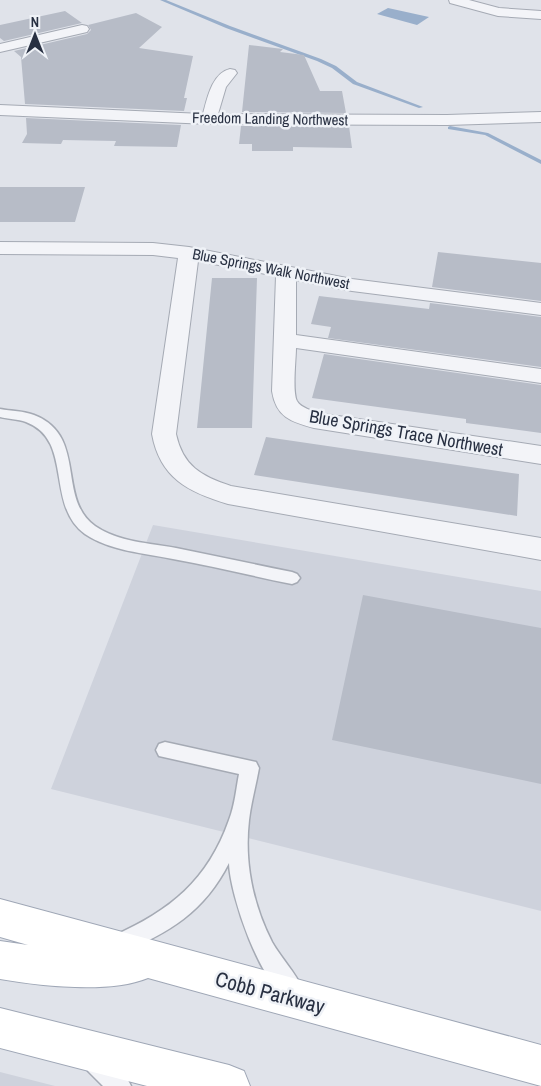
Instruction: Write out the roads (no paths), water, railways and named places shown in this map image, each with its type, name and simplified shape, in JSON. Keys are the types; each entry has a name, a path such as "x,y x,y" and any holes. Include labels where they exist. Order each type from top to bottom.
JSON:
{"main road":[{"name":"Cobb Parkway","path":"0,918 300,1002 541,1066"},
{"path":"0,960 22,964 74,966 114,966 153,961"},
{"path":"0,1028 230,1086"}],"street":[{"path":"455,0 498,12 541,15"},
{"path":"0,48 82,29"},
{"path":"209,119 219,86 230,73"},
{"name":"Freedom Landing Northwest","path":"0,110 209,119 455,120 541,117"},
{"name":"Blue Springs Walk Northwest","path":"0,248 153,249 189,253 352,285 541,309"},
{"path":"189,253 164,434 172,462 184,475 205,487 228,495 541,548"},
{"name":"Blue Springs Trace Northwest","path":"286,273 284,391 286,404 296,413 314,420 541,456"},
{"path":"284,340 541,376"}],"lane":[{"path":"0,413 32,420 49,430 55,437 63,455 70,503 74,513 90,530 124,543 292,578"},
{"path":"165,750 250,768 239,820 236,846 238,874 253,925 282,977 300,1002"},
{"path":"106,948 138,936 160,924 180,911 198,894 215,870 239,820"},
{"path":"81,1048 119,1086"}],"water":[{"path":"388,8 429,17 417,25 377,14"}],"waterway":[{"path":"162,0 228,27 319,60 334,67 355,83 421,107"},
{"path":"450,128 486,134 541,162"}]}
